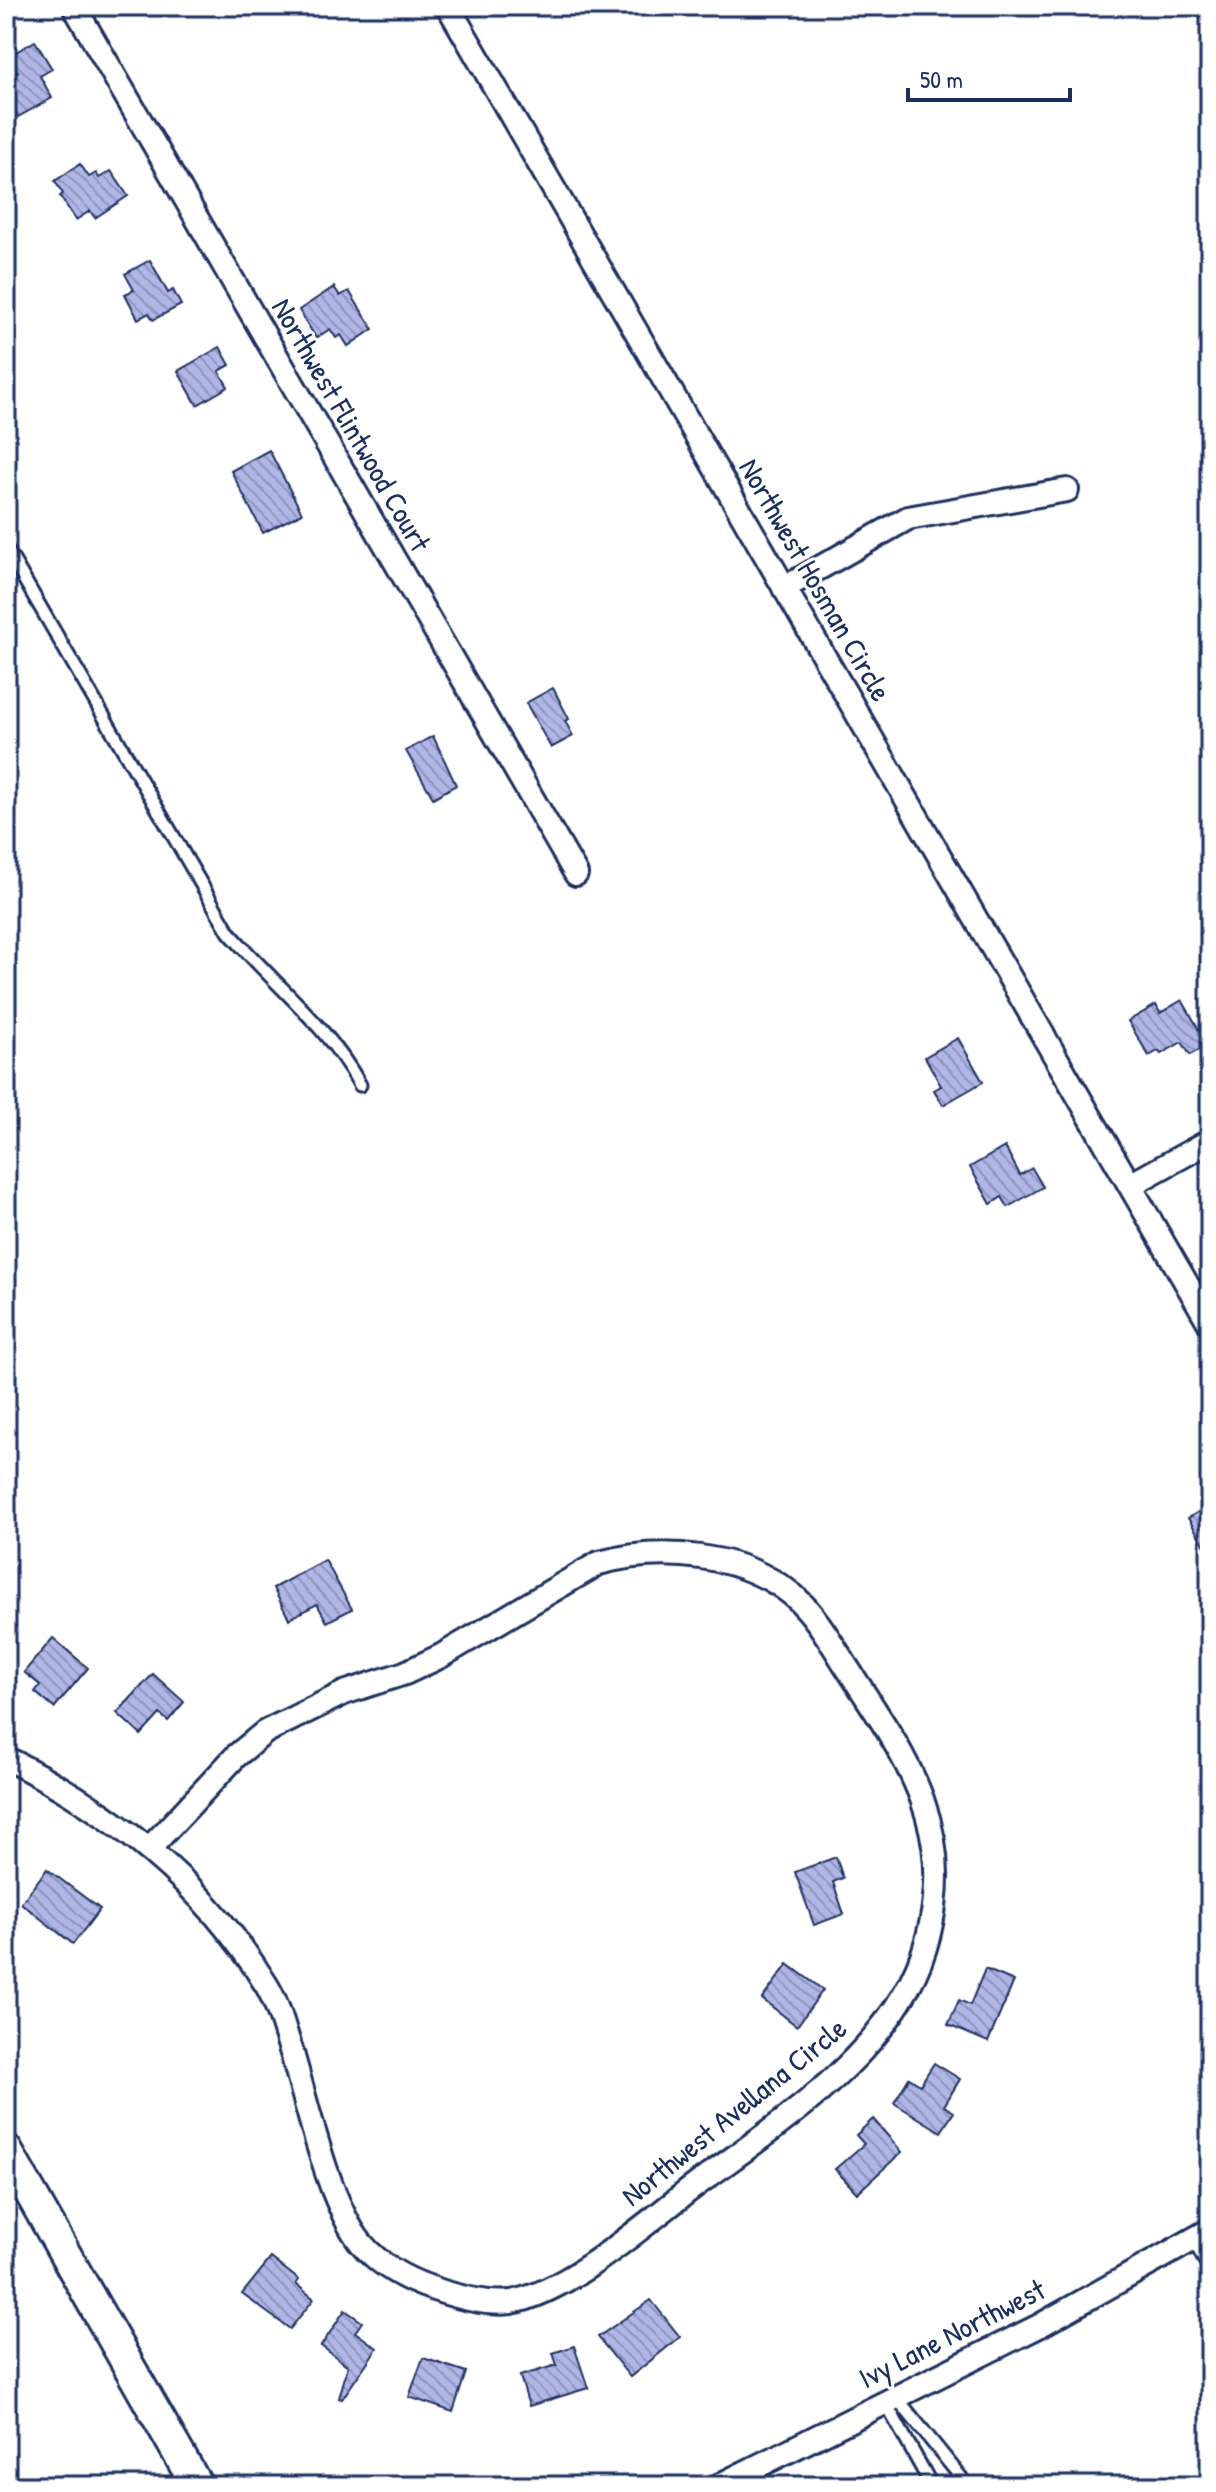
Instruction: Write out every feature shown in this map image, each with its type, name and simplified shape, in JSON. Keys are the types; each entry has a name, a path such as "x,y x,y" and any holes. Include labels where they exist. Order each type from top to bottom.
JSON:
{"street":[{"name":"Northwest Flintwood Court","path":"74,6 576,874"},
{"name":"Northwest Hosman Circle","path":"448,6 1210,1324"},
{"path":"784,588 908,518 1067,490"},
{"path":"1130,1185 1210,1141"},
{"name":"Northwest Avellana Circle","path":"6,1758 121,1825 150,1848 196,1892 269,1990 330,2175 360,2242 385,2266 415,2283 457,2296 496,2303 539,2293 599,2258 745,2149 852,2062 888,2022 908,1988 928,1937 937,1879 934,1831 919,1784 890,1733 812,1614 792,1594 757,1574 716,1559 672,1554 627,1556 599,1563 441,1656 290,1717 236,1756 150,1848"},
{"path":"6,2150 197,2486"},
{"name":"Ivy Lane Northwest","path":"718,2486 1039,2326 1202,2234"}],"lane":[{"path":"1195,6 1210,11"},
{"path":"6,548 229,932 265,973 317,1021 360,1085"},
{"path":"1202,2234 1210,2270"},
{"path":"891,2399 932,2486"},
{"path":"891,2399 968,2486"}],"building":[{"path":"35,41 52,69 40,76 52,98 18,117 6,96 6,79 18,72 9,56"},
{"path":"80,164 89,177 96,173 99,178 111,171 128,196 95,218 90,211 76,220 60,196 63,194 55,181"},
{"path":"150,260 168,293 173,290 181,305 153,320 149,313 138,319 125,294 134,290 125,274"},
{"path":"334,287 340,296 349,291 373,329 348,346 341,335 336,338 330,329 316,338 299,310"},
{"path":"220,347 230,365 219,371 228,387 197,405 178,371"},
{"path":"269,450 302,513 263,533 231,471"},
{"path":"553,688 569,719 565,721 573,736 551,748 526,703"},
{"path":"433,736 456,785 433,798 406,751"},
{"path":"1182,1000 1208,1045 1190,1055 1182,1042 1161,1054 1158,1051 1149,1056 1128,1021 1156,1005 1160,1013"},
{"path":"958,1038 983,1082 943,1105 934,1090 941,1086 925,1057"},
{"path":"1005,1147 1020,1175 1032,1168 1043,1187 1008,1207 1002,1197 991,1204 970,1167"},
{"path":"1210,1505 1210,1554 1188,1518"},
{"path":"325,1560 352,1609 327,1622 317,1604 289,1619 273,1588"},
{"path":"53,1638 88,1668 54,1708 35,1692 40,1685 24,1672"},
{"path":"153,1674 184,1702 168,1721 160,1714 141,1735 117,1713"},
{"path":"836,1857 843,1878 833,1882 844,1914 814,1925 795,1872"},
{"path":"47,1869 100,1909 73,1944 21,1903"},
{"path":"788,1964 823,1990 797,2026 762,1999"},
{"path":"985,1969 1014,1981 988,2042 948,2025 959,2000 970,2005"},
{"path":"934,2063 960,2079 944,2106 954,2112 941,2132 894,2103 909,2078 920,2085"},
{"path":"873,2119 902,2152 857,2193 835,2169 864,2144 856,2135"},
{"path":"271,2258 299,2280 296,2284 314,2299 290,2329 242,2294"},
{"path":"651,2300 680,2337 630,2377 598,2337"},
{"path":"345,2310 362,2322 355,2332 377,2348 342,2399 339,2398 348,2366 321,2346"},
{"path":"574,2346 588,2388 529,2406 520,2376 557,2365 553,2353"},
{"path":"423,2358 466,2372 453,2412 409,2397"}]}
